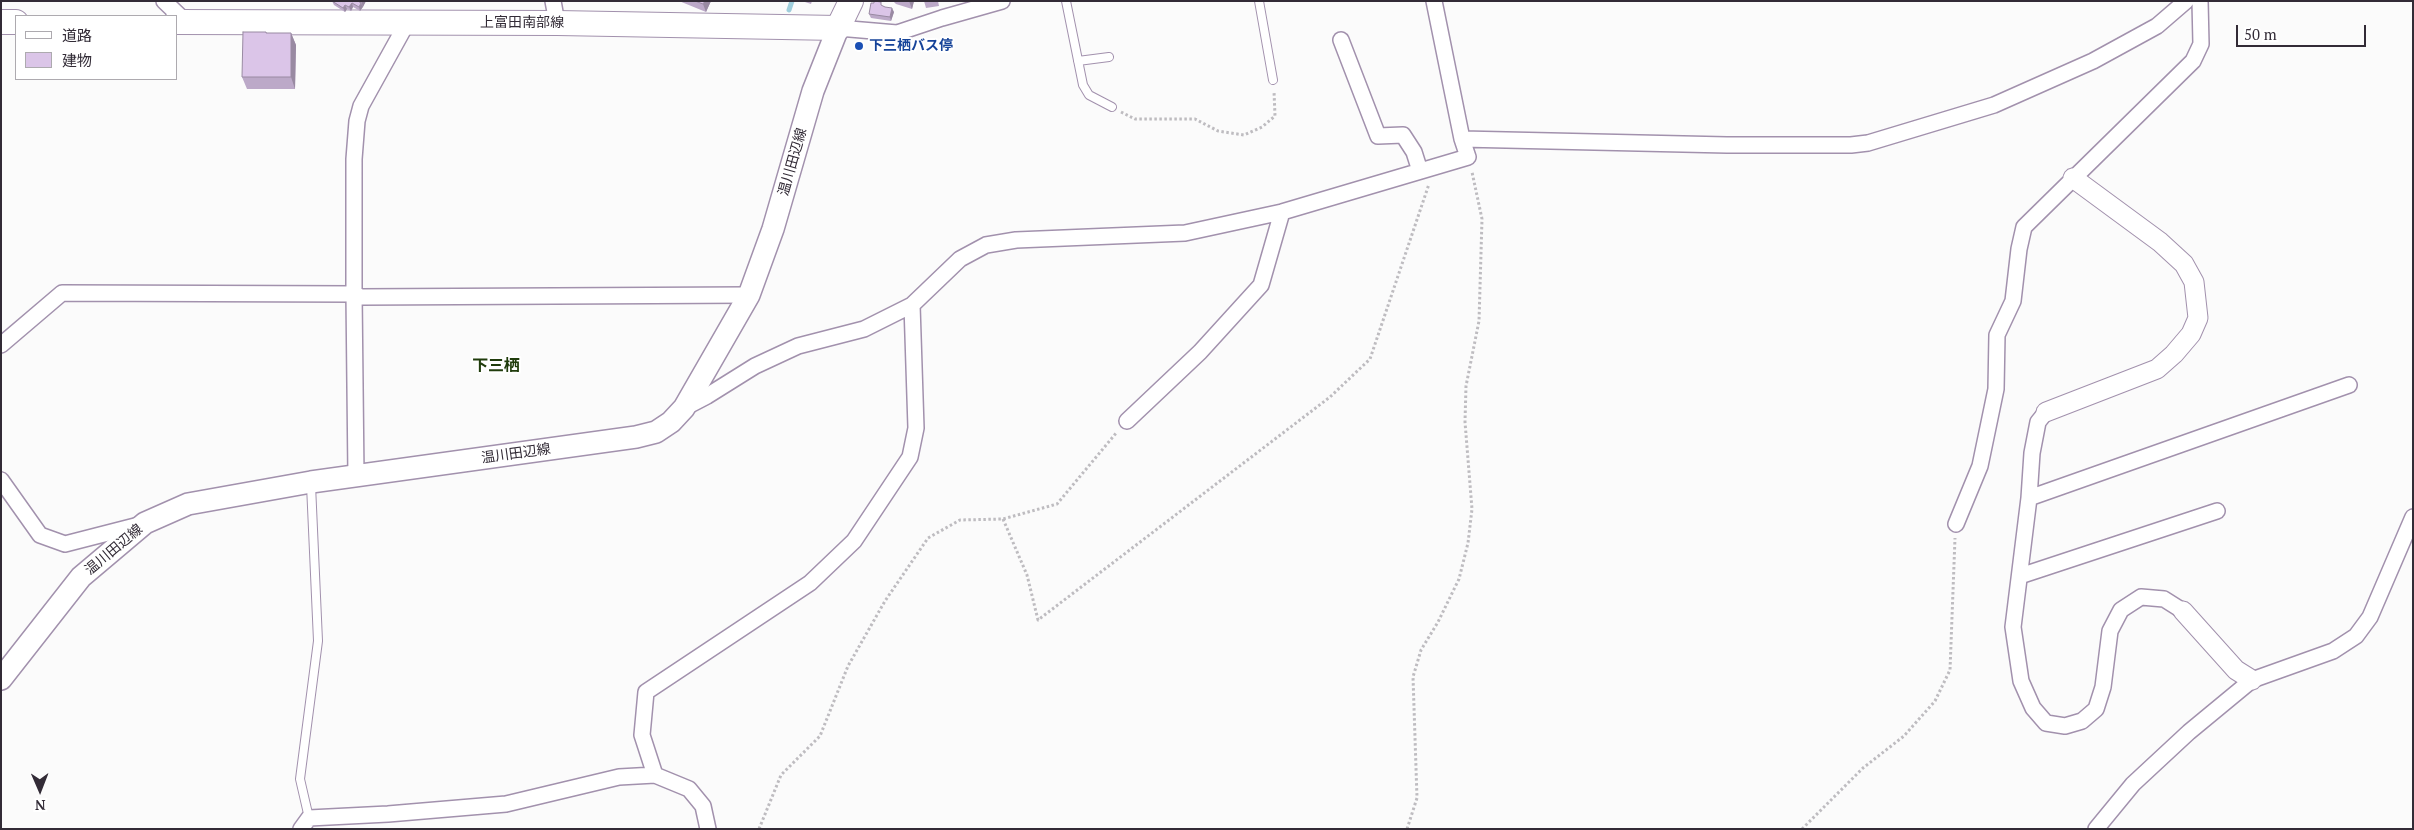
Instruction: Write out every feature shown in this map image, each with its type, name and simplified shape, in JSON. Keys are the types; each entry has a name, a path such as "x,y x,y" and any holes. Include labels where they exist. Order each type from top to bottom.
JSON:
{"main road":[{"path":"838,28 851,1"},
{"name":"上富田南部線","path":"181,22 407,24 555,12 838,28"},
{"path":"1,22 15,22"},
{"name":"温川田辺線","path":"1,679 81,577 145,523 188,504 311,482 636,437 656,432 671,422 684,408 750,295 773,229 813,91 838,28"}],"street":[{"path":"164,1 175,15"},
{"path":"838,28 897,33 1002,1"},
{"path":"684,408 707,396 754,366 798,346 864,329 912,305 960,259 986,245 1016,240 1185,233 1282,212 1468,157 1462,139 1434,1"},
{"path":"1462,139 1726,145 1851,145 1868,143 1994,105 2093,61 2157,26 2186,1"},
{"path":"1956,524 1980,466 1996,389 1997,335 2013,301 2019,249 2024,227 2193,61 2201,44 2200,1"},
{"path":"356,477 354,159 357,121 361,106 407,24"},
{"path":"1341,40 1378,136 1403,135 1427,169"},
{"path":"2073,178 2160,242 2184,264 2194,282 2198,318 2191,334 2174,354 2156,369 2046,412 2038,422 2032,452 2029,498 2013,627 2021,681 2033,708 2046,722 2065,726 2082,721 2096,709 2103,687 2110,631 2121,610 2141,597 2164,599 2184,611 2236,670 2252,680"},
{"path":"1127,421 1200,352 1261,284 1282,212"},
{"path":"1,345 62,293 354,294 360,296 750,295"},
{"path":"655,775 642,735 646,692 810,583 854,541 910,457 916,428 912,305"},
{"path":"2029,498 2348,385"},
{"path":"1,480 40,535 65,544 145,523"},
{"path":"2020,576 2217,511"},
{"path":"2096,829 2133,784 2189,732 2252,680 2333,651 2356,636 2370,617 2413,517"},
{"path":"305,823 506,804 619,777 655,775 688,789 703,806 708,829"}],"lane":[{"path":"1066,1 1083,84 1088,95 1112,107"},
{"path":"1259,1 1273,80"},
{"path":"1078,61 1109,58"},
{"path":"305,823 300,779 318,641 311,482"}],"path":[{"path":"1112,107 1135,119 1195,119 1218,131 1244,135 1262,127 1275,116 1273,80"},
{"path":"1407,829 1417,798 1413,678 1421,650 1438,622 1459,579 1468,543 1472,509 1465,422 1466,386 1479,321 1482,219 1468,157"},
{"path":"1004,519 1027,575 1038,620 1330,397 1370,359 1427,169"},
{"path":"760,829 780,775 820,736 848,666 885,601 928,538 960,520 1004,519 1057,504 1127,421"},
{"path":"1802,829 1863,768 1904,736 1935,701 1950,670 1956,524"}],"building":[{"path":"332,1 358,1 361,3 359,7 352,3 349,7 345,5 343,8"},
{"path":"874,1 881,2 881,5 885,7 892,8 890,17 869,14 871,3 874,3"},
{"path":"243,32 291,33 291,77 242,77"}],"waterway":[{"path":"789,10 792,1"}],"place":[{"name":"下三栖バス停","path":"859,46"}],"district":[{"name":"下三栖","path":"496,366"}]}
